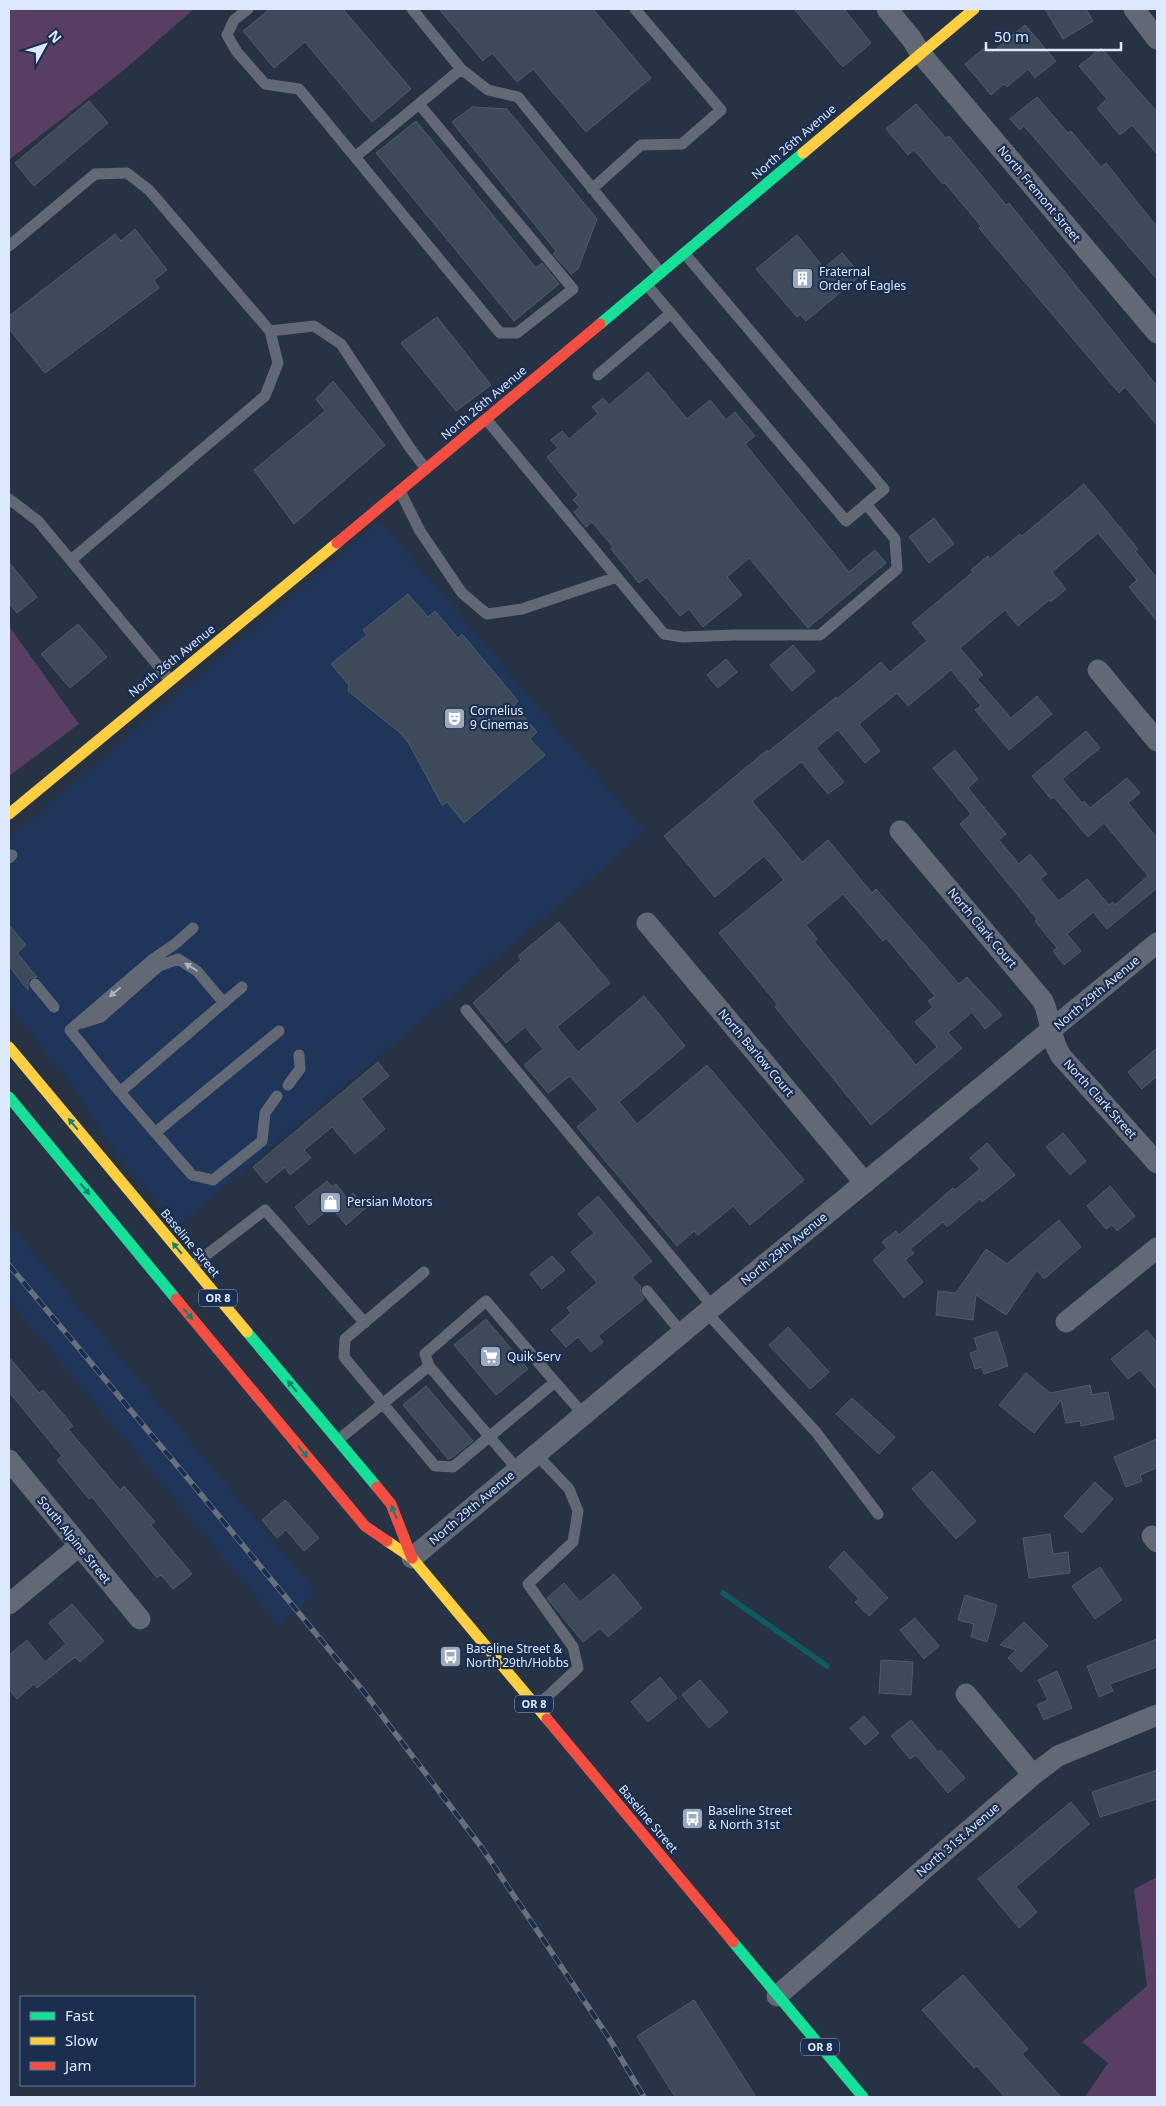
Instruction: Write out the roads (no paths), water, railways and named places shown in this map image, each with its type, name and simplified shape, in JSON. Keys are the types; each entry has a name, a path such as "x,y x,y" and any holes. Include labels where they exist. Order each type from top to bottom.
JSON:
{"main road":[{"name":"North 26th Avenue","path":"9,814 685,254 856,106 974,9"},
{"name":"Baseline Street","path":"9,1047 391,1504 412,1558"},
{"name":"Baseline Street","path":"9,1097 365,1526 412,1558 863,2097"}],"street":[{"name":"North Fremont Street","path":"887,9 911,38 921,54 1157,333"},
{"path":"1134,9 1157,39"},
{"path":"1098,670 1157,741"},
{"name":"North Clark Court","path":"900,831 1043,1001 1049,1013 1051,1031"},
{"name":"North Barlow Court","path":"647,923 865,1183"},
{"name":"North 29th Avenue","path":"412,1558 682,1333 1157,943"},
{"name":"North Clark Street","path":"1051,1031 1054,1045 1061,1056 1157,1164"},
{"path":"1066,1322 1157,1248"},
{"name":"South Alpine Street","path":"9,1460 140,1620"},
{"path":"9,1604 80,1546"},
{"path":"966,1694 1033,1775"},
{"name":"North 31st Avenue","path":"777,1996 1033,1775 1058,1756 1157,1715"}],"lane":[{"path":"248,9 234,20 228,35 237,52 265,84 299,89 500,333 518,334 573,289 419,104"},
{"path":"412,9 461,69 488,90 518,97 661,273"},
{"path":"592,189 641,146 682,144 721,110 635,9"},
{"path":"355,157 461,69"},
{"path":"9,246 95,174 127,173 149,190 270,331 278,363 265,396 70,560"},
{"path":"647,285 846,521 884,489 685,254"},
{"path":"598,375 671,313"},
{"path":"270,331 314,326 341,344 426,469"},
{"path":"486,419 664,634 682,637 820,635 897,569 895,539 866,504"},
{"path":"400,491 420,531 462,593 487,614 522,609 617,577"},
{"path":"9,499 38,521 170,680"},
{"path":"193,928 70,1030 120,1092 192,1174 212,1180 262,1141 265,1113 277,1096"},
{"path":"77,1024 101,1017 159,966 178,959 197,971 224,1002"},
{"path":"35,984 54,1007"},
{"path":"120,1092 242,987"},
{"path":"466,1010 710,1310 816,1432 878,1514"},
{"path":"156,1132 279,1031"},
{"path":"288,1085 300,1069 299,1055"},
{"path":"192,1266 265,1210 364,1323"},
{"path":"424,1272 345,1339 344,1357 435,1466 453,1468 555,1382"},
{"path":"648,1291 682,1333"},
{"path":"518,1470 429,1366 425,1354 486,1301 584,1414"},
{"path":"338,1440 429,1366"},
{"path":"536,1454 569,1489 578,1511 573,1542 528,1584 573,1647 578,1668 536,1707"}],"waterway":[{"path":"723,1593 827,1666"}],"railway":[{"path":"9,1265 364,1692 482,1848 609,2038 644,2097"}],"place":[{"name":"Fraternal Order of Eagles","path":"803,279"},
{"name":"Cornelius 9 Cinemas","path":"454,718"},
{"name":"Persian Motors","path":"331,1202"},
{"name":"Quik Serv","path":"491,1357"},
{"name":"Baseline Street & North 29th/Hobbs","path":"450,1656"},
{"name":"Baseline Street & North 31st","path":"692,1818"}]}
